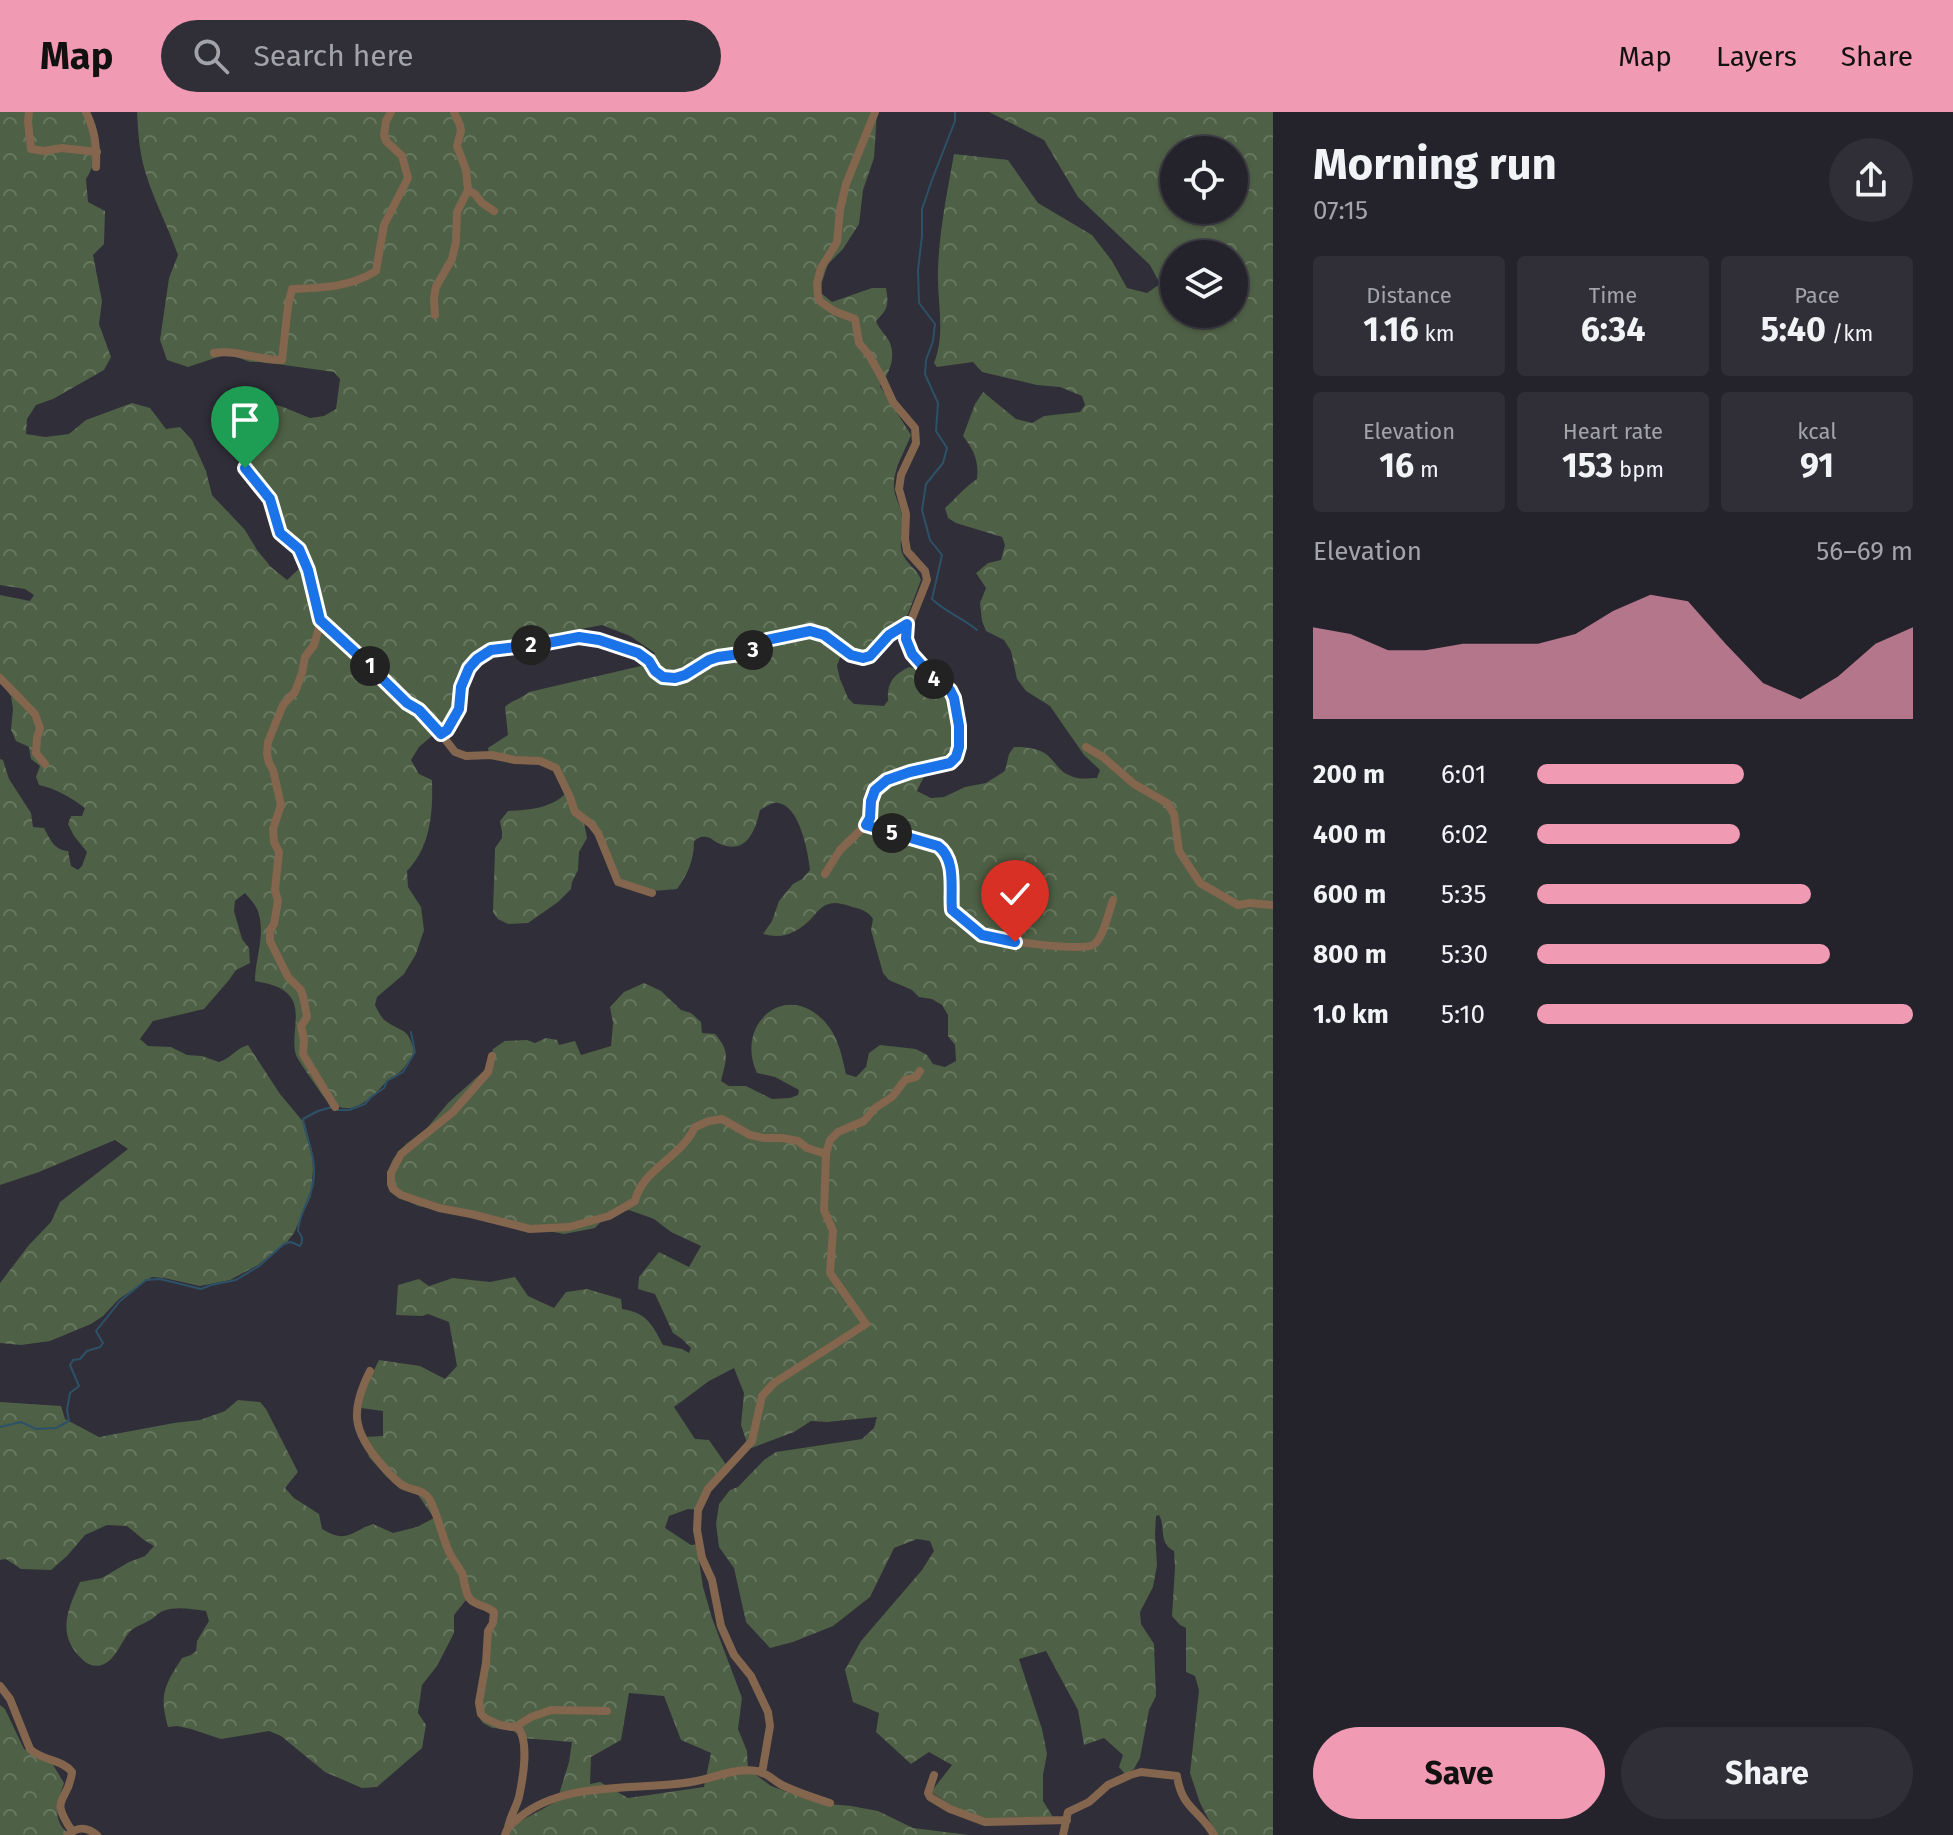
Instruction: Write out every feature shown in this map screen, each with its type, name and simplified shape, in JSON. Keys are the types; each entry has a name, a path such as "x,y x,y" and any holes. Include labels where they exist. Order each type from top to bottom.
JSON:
{"street":[{"path":"29,112 31,149 44,151 62,148 97,152"},
{"path":"86,112 97,143 96,167"},
{"path":"214,353 224,351 282,360 292,289 351,283 376,271 384,225 408,178 400,152 386,141 384,135 391,112"},
{"path":"435,315 436,287 452,259 457,212 468,190 466,170 458,151 460,125 454,112"},
{"path":"441,734 447,730 459,709 461,687 469,668 491,650 579,637 599,640 638,653 663,677 675,678 709,660 747,653 767,640 810,631 824,635 851,655 863,658 870,656 889,635 913,617 927,580 925,571 907,551 906,514 899,489 901,475 916,443 915,428 893,402 869,355 859,343 855,319 826,306 817,290 821,268 837,242 846,184 875,112"},
{"path":"468,190 494,211"},
{"path":"263,404 246,399 235,401 230,407 230,418 239,432 243,462 270,499 280,533 299,549 308,570 321,621 407,703 419,710 455,752 466,756 491,755 540,761 556,768 575,812 598,833 618,882 652,893"},
{"path":"321,621 314,645 305,657 295,692 283,705 268,742 267,754 281,805 273,829 279,852 275,890 278,901 269,935 278,961 301,990 308,1012 301,1026 303,1054 335,1107"},
{"path":"825,874 840,850 866,825 875,790 887,780 950,763 956,757 959,726 954,698 950,690 937,682 912,654 906,639 907,624"},
{"path":"0,678 35,714 40,728 36,753 45,764"},
{"path":"1086,747 1103,757 1134,784 1167,803 1174,814 1179,851 1200,883 1238,905 1273,905"},
{"path":"866,825 944,850 951,877 952,910 982,935 1070,948 1092,946 1101,936 1113,900"},
{"path":"492,1056 488,1072 453,1112 401,1154 391,1173 393,1189 401,1195 439,1208 530,1229 550,1229 609,1216 635,1201 638,1189 647,1176 689,1140 695,1127 709,1121 722,1119 750,1135 798,1141 807,1148 826,1154"},
{"path":"762,1773 770,1726 768,1712 751,1676 734,1655 721,1626 712,1580 702,1558 697,1530 698,1510 708,1489 752,1441 762,1396 774,1383 866,1324 830,1273 833,1231 824,1210 826,1154 830,1140 838,1132 864,1121 875,1108 892,1097 905,1080 916,1077 920,1071"},
{"path":"370,1371 361,1388 358,1407 357,1424 364,1443 404,1486 421,1491 429,1499 450,1555 461,1570 467,1596 494,1612 488,1631 480,1691 481,1714 506,1726 517,1726 551,1710 607,1711"},
{"path":"0,1686 10,1699 30,1749 35,1754 65,1765 72,1772 60,1807 70,1833 84,1828 97,1835"},
{"path":"506,1831 518,1798 525,1743 523,1733 517,1726"},
{"path":"506,1831 530,1809 562,1796 691,1782 736,1772 758,1771 780,1785 830,1803"},
{"path":"1063,1835 1068,1812 1089,1802 1108,1785 1141,1772 1177,1776 1185,1804 1206,1821 1214,1835"},
{"path":"934,1775 928,1793 930,1797 950,1809 985,1822 1067,1820"}],"green space":[{"path":"0,112 86,112 94,154 86,179 88,202 105,211 104,244 93,255 102,301 99,324 111,357 104,370 53,399 36,405 27,419 26,434 45,437 69,434 86,420 132,403 150,408 166,429 180,427 192,440 206,471 212,495 245,530 271,567 287,580 301,567 296,549 278,536 265,497 255,489 241,467 234,431 223,408 246,396 310,418 324,416 336,409 340,379 334,372 250,362 231,355 188,367 167,360 160,340 169,278 178,255 143,164 137,112 877,112 874,158 863,190 859,224 843,249 828,264 821,293 832,302 872,288 886,288 887,306 876,321 889,340 892,360 880,386 911,435 897,468 894,488 902,514 902,551 921,580 901,625 887,630 866,655 842,652 837,666 840,679 854,704 884,706 892,680 909,667 922,671 948,693 956,744 947,760 936,763 924,776 917,791 931,798 944,797 965,787 986,783 1005,771 1014,747 1042,752 1063,772 1074,777 1097,778 1100,770 1084,755 1050,706 1026,691 1017,679 1011,651 1004,640 986,631 982,621 980,603 986,588 976,573 988,563 1001,560 1005,545 1002,537 956,523 948,518 945,508 977,479 975,456 963,436 983,392 1016,419 1032,423 1044,416 1080,412 1085,405 1082,396 1060,387 982,372 973,362 937,367 934,363 940,340 940,242 954,154 1008,160 1038,203 1092,235 1127,288 1147,293 1160,284 1150,265 1078,197 1044,140 989,112 1273,112 1273,1835 1217,1835 1200,1803 1190,1773 1199,1690 1195,1676 1186,1672 1186,1628 1172,1616 1174,1551 1166,1544 1159,1515 1156,1516 1157,1565 1153,1587 1140,1612 1141,1624 1154,1644 1156,1696 1149,1710 1140,1758 1134,1769 1125,1774 1119,1767 1123,1755 1104,1738 1084,1745 1078,1710 1046,1651 1019,1659 1042,1729 1047,1754 1043,1801 1053,1817 982,1818 961,1811 931,1792 952,1765 929,1752 911,1764 876,1732 879,1713 853,1702 845,1670 861,1641 922,1570 934,1551 930,1541 917,1539 894,1548 870,1597 833,1626 770,1648 746,1622 734,1568 719,1547 716,1524 719,1504 764,1460 776,1452 862,1439 874,1428 877,1417 811,1421 794,1432 749,1449 741,1425 744,1393 734,1368 709,1381 674,1407 695,1439 709,1440 727,1466 705,1494 701,1510 688,1509 669,1516 665,1528 691,1545 699,1544 703,1587 742,1698 738,1729 747,1751 748,1769 771,1786 818,1803 878,1811 913,1828 969,1835 505,1835 517,1823 557,1801 572,1742 522,1738 511,1729 492,1728 483,1723 475,1704 483,1677 490,1614 466,1600 454,1615 454,1633 437,1666 422,1685 418,1713 426,1725 422,1748 377,1787 362,1788 325,1772 281,1736 269,1731 221,1739 191,1729 168,1727 165,1691 182,1658 196,1651 197,1641 209,1621 206,1611 168,1609 130,1631 116,1654 106,1663 94,1666 83,1660 69,1641 66,1622 80,1582 102,1578 145,1556 154,1546 127,1526 107,1525 85,1535 51,1570 21,1569 6,1559 0,1560 0,1402 61,1406 65,1419 99,1437 200,1420 225,1411 238,1400 260,1402 298,1472 285,1488 294,1498 319,1514 322,1529 343,1536 373,1524 393,1533 417,1527 434,1518 418,1495 400,1489 369,1457 363,1437 383,1436 383,1411 361,1408 366,1386 379,1360 420,1366 445,1379 457,1366 449,1322 428,1314 396,1315 398,1285 419,1279 429,1286 453,1278 490,1282 515,1277 528,1296 554,1308 566,1292 587,1289 621,1299 622,1309 637,1313 648,1321 663,1345 689,1353 691,1348 673,1333 655,1294 638,1289 639,1277 659,1252 689,1267 701,1246 671,1232 654,1219 629,1210 608,1214 595,1228 564,1234 418,1206 399,1197 388,1184 387,1173 393,1159 486,1069 493,1049 505,1041 527,1040 535,1043 546,1038 557,1040 559,1045 575,1041 581,1055 611,1046 613,1023 610,1007 624,992 644,983 661,991 681,1010 691,1013 701,1022 702,1033 715,1034 720,1040 726,1056 721,1081 729,1086 746,1086 772,1099 790,1098 798,1095 799,1090 775,1077 757,1073 752,1055 752,1038 758,1024 780,1006 795,1005 810,1010 825,1022 836,1040 846,1074 856,1077 866,1067 869,1053 880,1045 916,1049 927,1055 933,1064 945,1067 956,1061 955,1045 948,1036 948,1015 942,1005 919,997 912,990 889,980 883,973 871,930 873,919 869,914 834,903 822,907 793,932 782,936 763,934 772,921 779,901 810,870 797,821 786,806 778,803 760,810 752,834 742,844 727,846 704,837 694,841 690,866 677,889 653,891 623,883 600,833 584,823 587,838 579,852 578,870 571,889 528,923 508,924 498,919 493,912 495,848 502,838 500,821 508,811 550,804 570,788 557,767 489,752 488,748 508,735 505,707 529,692 645,665 655,653 630,636 602,625 493,646 476,653 465,666 457,681 452,711 446,724 419,747 411,760 419,774 432,780 431,816 426,840 407,871 408,887 421,907 424,930 416,954 404,974 377,997 375,1005 385,1020 410,1038 414,1051 402,1070 357,1106 341,1107 324,1097 296,1055 293,1001 282,989 255,981 261,923 254,903 245,893 235,901 234,911 242,939 249,948 250,963 236,970 204,1009 153,1021 140,1039 148,1046 171,1047 187,1055 219,1062 248,1045 280,1094 305,1124 312,1151 311,1196 294,1233 258,1265 230,1280 200,1286 152,1277 119,1299 91,1324 50,1341 21,1345 0,1343 0,1283 51,1222 60,1202 128,1149 115,1140 0,1185 0,759 31,813 33,827 44,828 56,846 68,851 71,866 78,870 87,852 68,824 71,816 82,816 85,808 63,794 39,785 36,777 40,766 31,759 29,747 16,741 11,730 11,696 0,681 0,595 30,601 34,595 25,589 0,585","holes":["629,1693 664,1696 681,1740 711,1753 704,1787 628,1798 600,1782 590,1784 591,1757 621,1740"]},
{"path":"0,1705 5,1709 24,1749 52,1763 64,1783 57,1811 60,1824 71,1835 0,1835"}],"waterway":[{"path":"955,112 955,121 922,209 919,303 935,324 925,374 938,403 936,431 947,448 943,463 926,484 922,510 930,540 942,555 932,599 977,630"},
{"path":"338,1110 365,1104 384,1088 387,1081 403,1072 415,1052 411,1032"},
{"path":"0,1427 21,1422 36,1429 56,1428 69,1421 70,1393 79,1386 70,1365 87,1351 100,1347 103,1343 96,1331 120,1301 146,1280 160,1279 201,1289 236,1280 259,1266 284,1244 291,1242 300,1246 299,1225 314,1178 312,1152 303,1119 332,1107"}],"route":[{"path":"245,468 270,499 280,533 299,549 308,570 320,620 441,734 447,730 459,709 461,687 469,668 491,650 579,637 599,640 638,653 663,677 675,678 709,660 747,653 767,640 810,631 833,640 856,658 863,658 870,656 889,635 907,624 906,639 912,654 937,682 950,690 954,698 959,747 950,763 887,780 875,790 866,825 944,850 950,868 952,910 982,935 1015,942"}]}
